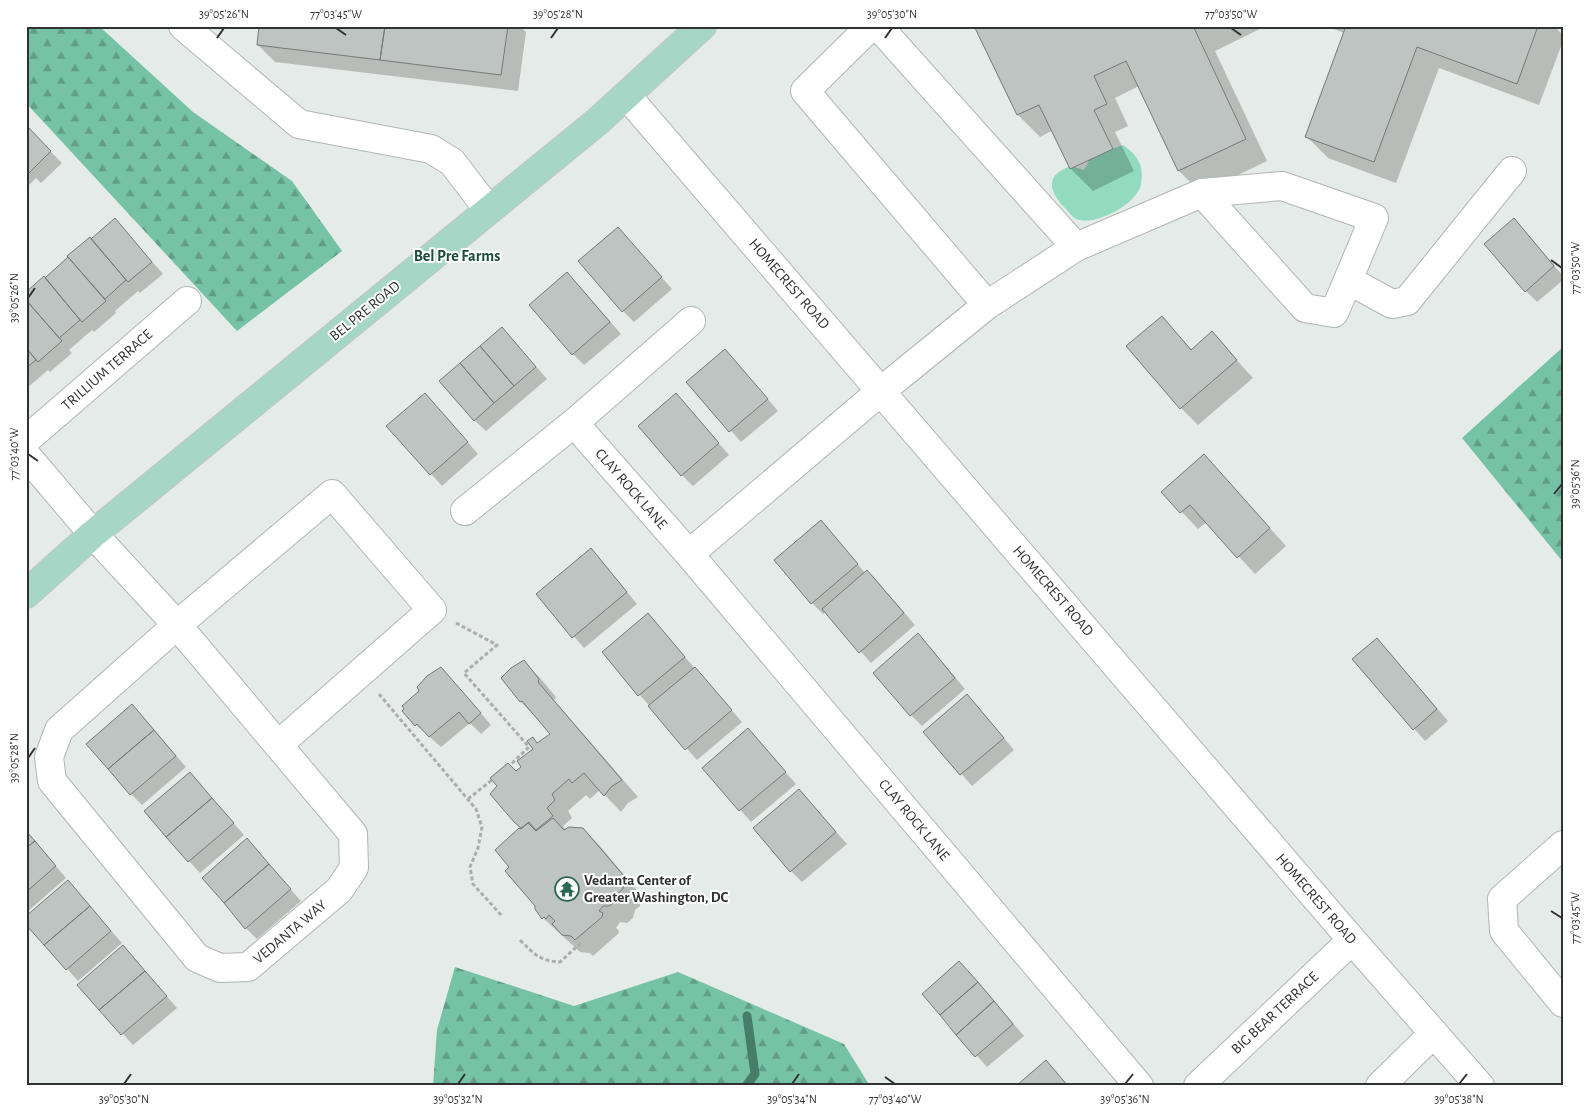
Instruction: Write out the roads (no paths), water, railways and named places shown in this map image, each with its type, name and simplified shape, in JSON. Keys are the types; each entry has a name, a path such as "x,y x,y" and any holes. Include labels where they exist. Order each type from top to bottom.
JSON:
{"main road":[{"name":"BEL PRE ROAD","path":"26,594 93,534 627,96 702,26"}],"street":[{"path":"182,26 298,124 431,149 452,162 488,210"},
{"path":"871,26 805,92 988,305"},
{"path":"878,26 1076,247"},
{"name":"HOMECREST ROAD","path":"627,96 1352,940 1480,1086"},
{"path":"1348,280 1392,304 1407,301 1512,170"},
{"path":"689,554 881,391 988,305 1076,247 1202,193 1282,186 1374,218 1334,313 1305,308 1202,193"},
{"name":"TRILLIUM TERRACE","path":"26,440 187,301"},
{"path":"465,511 574,423 691,321"},
{"name":"CLAY ROCK LANE","path":"574,423 689,554 1139,1086"},
{"name":"VEDANTA WAY","path":"26,455 93,534 177,625 353,834 354,868 339,890 248,968 220,968 197,958 52,782 49,757 58,730 177,625"},
{"path":"177,625 332,494 432,610 278,745"},
{"path":"1563,845 1502,899 1504,930 1563,1003"},
{"name":"BIG BEAR TERRACE","path":"1198,1086 1352,940"},
{"path":"1380,1086 1434,1033"}],"waterway":[{"path":"746,1086 755,1074 747,1016"}],"place":[{"name":"Vedanta Center of Greater Washington, DC","path":"567,889"}],"district":[{"name":"Bel Pre Farms","path":"457,256"}]}
